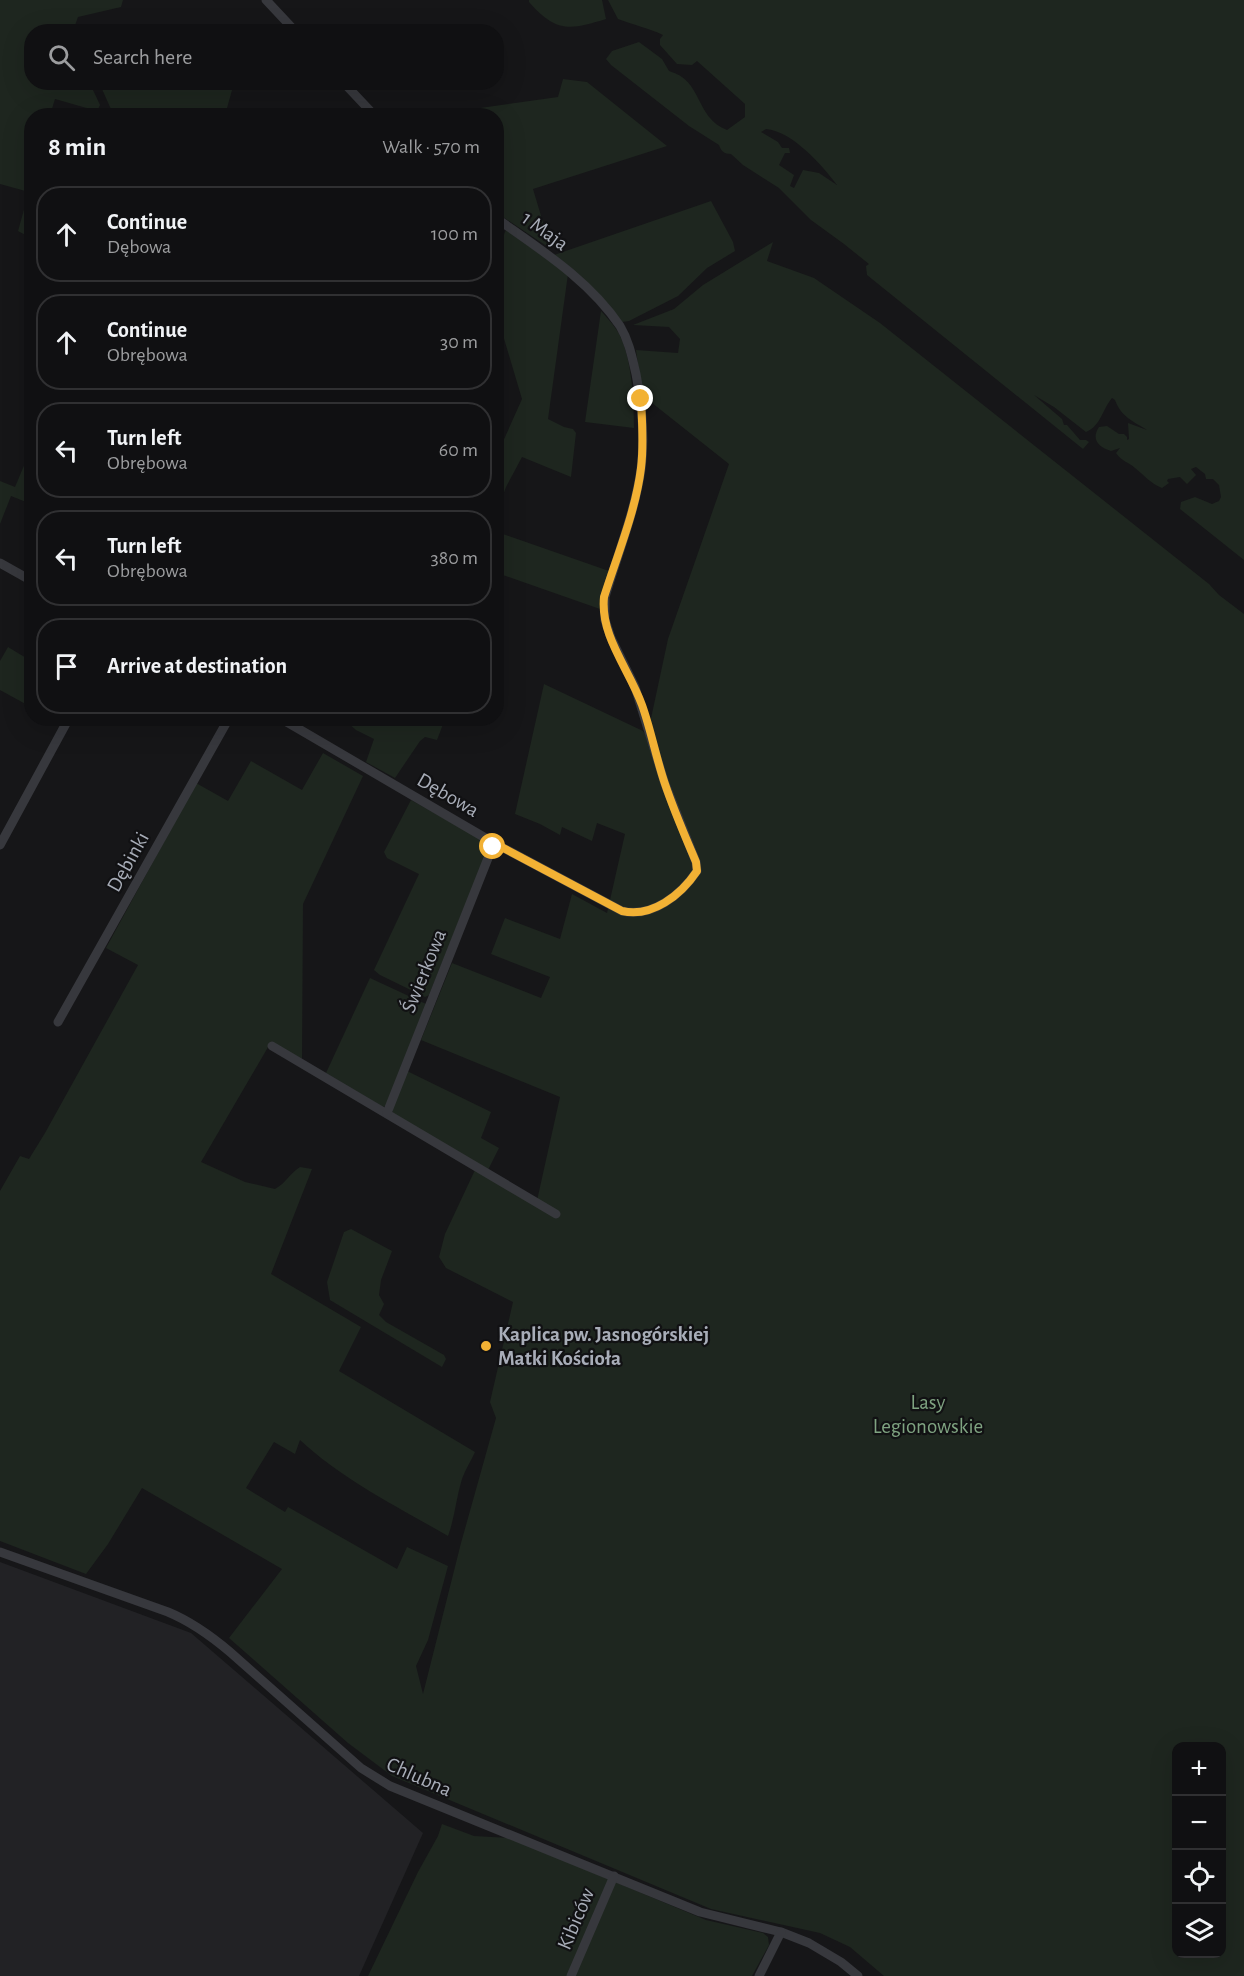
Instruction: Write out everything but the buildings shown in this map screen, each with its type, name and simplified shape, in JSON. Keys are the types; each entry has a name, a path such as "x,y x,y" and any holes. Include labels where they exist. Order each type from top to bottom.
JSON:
{"street":[{"path":"266,0 288,24"},
{"path":"351,90 367,108"},
{"name":"1 Maja","path":"504,224 572,273 616,320 626,337 631,352 641,399 643,450 641,470 604,597 603,609 611,638 643,709 665,784 696,862 697,871 692,879 664,904 647,911 632,913 622,911 600,900"},
{"path":"0,563 24,576"},
{"path":"0,845 65,726"},
{"name":"Dębinki","path":"58,1023 225,726"},
{"name":"Dębowa","path":"294,726 494,843 600,900"},
{"name":"Świerkowa","path":"387,1113 494,843"},
{"path":"272,1046 556,1214"},
{"name":"Chlubna","path":"0,1552 193,1623 210,1634 361,1768 409,1795 700,1912 782,1932 809,1943 841,1962 858,1976"},
{"name":"Kibiców","path":"571,1976 614,1876"},
{"path":"759,1976 782,1932"}],"shaded area":[{"path":"0,1562 191,1633 423,1833 359,1976 0,1976"}],"green space":[{"path":"0,0 123,0 121,7 78,17 76,24 24,24 24,90 93,90 100,105 98,108 86,108 55,99 52,108 24,108 24,191 0,184"},
{"path":"529,0 602,0 606,19 573,27 564,26 547,19"},
{"path":"608,0 1244,0 1244,560 1180,509 1181,502 1195,497 1212,504 1219,501 1221,497 1219,485 1213,479 1206,479 1205,474 1196,467 1191,469 1196,475 1187,484 1180,477 1168,479 1169,483 1162,488 1121,458 1116,453 1120,448 1111,451 1099,445 1096,435 1099,427 1107,426 1119,434 1124,434 1127,440 1129,439 1128,423 1147,430 1124,415 1112,398 1095,426 1086,432 1054,407 1034,395 1062,419 1064,425 1067,425 1080,440 1089,442 1083,449 867,275 866,266 869,264 811,220 779,188 743,165 731,154 723,152 719,145 689,126 611,65 606,59 612,51 639,42 662,59 669,71 688,83 709,117 716,124 727,130 745,117 745,104 697,61 692,65 677,64 660,45 663,35 618,19","holes":["766,129 776,131 806,150 837,185 819,173 803,170 794,188 790,186 794,175 779,165 785,153 790,153 789,148 782,148 778,142 761,132"]},
{"path":"563,79 587,82 667,146 533,189 551,249 504,218 504,108 480,108 558,97"},
{"path":"102,90 232,90 227,108 110,108"},
{"path":"711,201 733,242 735,251 707,268 678,296 629,321 622,322 583,278 554,255"},
{"path":"24,210 24,234 18,231"},
{"path":"506,230 568,274 548,419 573,429 576,433 571,477 522,457 504,492 504,439 522,399 504,339 504,234"},
{"name":"Lasy Legionowskie","path":"773,242 767,261 814,278 880,323 1244,614 1244,1976 884,1976 850,1947 820,1933 711,1909 392,1776 348,1743 229,1638 282,1569 142,1488 108,1544 86,1574 0,1541 0,1191 20,1156 29,1159 45,1133 138,965 106,948 196,783 228,801 251,761 302,790 323,753 363,776 303,904 302,1059 271,1042 201,1162 245,1182 275,1189 300,1167 312,1169 271,1274 361,1327 339,1371 475,1452 462,1479 448,1536 334,1468 300,1440 295,1454 274,1442 246,1488 285,1512 288,1507 397,1569 407,1547 448,1566 428,1640 416,1666 423,1694 461,1543 496,1418 490,1402 513,1302 446,1268 439,1257 445,1234 475,1170 536,1205 560,1097 421,1040 452,963 541,998 550,977 491,954 505,918 560,939 572,894 607,913 625,834 597,823 592,841 562,827 560,835 515,814 544,684 643,731 647,737 668,639 729,464 642,395 636,350 678,353 680,339 669,327 633,325 674,309 703,285"},
{"path":"601,311 617,331 625,348 632,382 634,428 585,422"},
{"path":"24,466 24,501 11,496 0,524 0,481 15,487"},
{"path":"504,534 609,571 600,609 504,575"},
{"path":"8,647 24,657 24,703 0,690 0,661"},
{"path":"352,726 442,726 437,740 425,737 420,741 395,778 366,762 374,739"},
{"path":"411,800 486,842 488,849 429,995 425,997 374,970 419,874 387,858 384,852"},
{"path":"370,978 426,1004 387,1105 383,1107 326,1073"},
{"path":"407,1071 491,1112 481,1138 499,1148 488,1170 393,1114 392,1109"},
{"path":"351,1229 392,1251 381,1280 379,1295 384,1304 379,1315 386,1322 444,1355 446,1359 442,1367 330,1300 327,1282 344,1232"},
{"path":"442,1824 474,1836 510,1838 706,1920 763,1933 768,1937 769,1945 752,1976 368,1976"}],"place":[{"name":"Kaplica pw. Jasnogórskiej Matki Kościoła","path":"486,1346"}],"route":[{"path":"493,847 494,843 622,911 632,913 647,911 664,904 692,879 697,871 696,862 665,784 635,687 604,620 604,597 641,470 643,450 641,399"}]}
